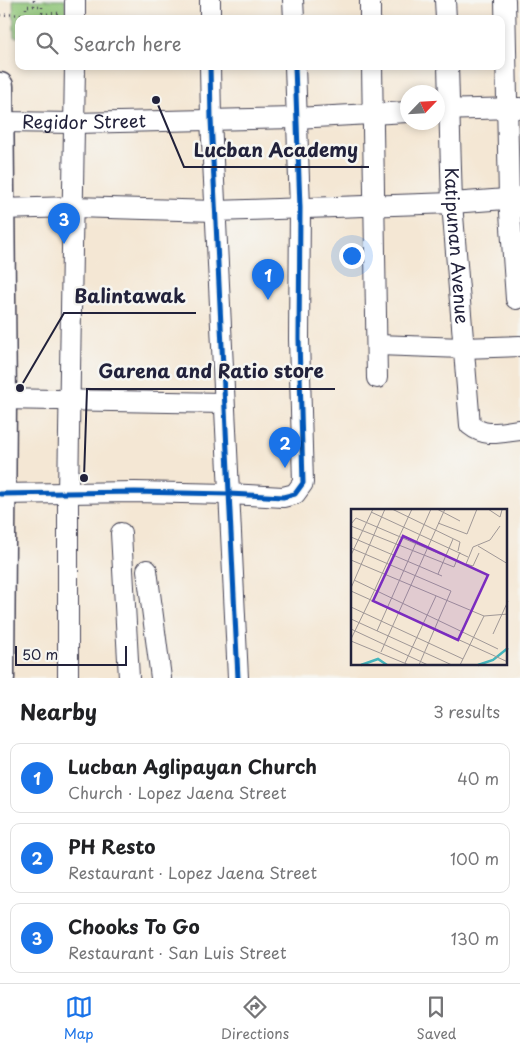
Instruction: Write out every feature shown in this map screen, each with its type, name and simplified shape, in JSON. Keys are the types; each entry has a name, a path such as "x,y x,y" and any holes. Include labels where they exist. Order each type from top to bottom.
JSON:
{"main road":[{"path":"0,86 1,678"}],"street":[{"path":"210,0 210,15"},
{"path":"293,0 294,15"},
{"path":"370,0 370,15"},
{"path":"445,0 446,15"},
{"path":"505,0 513,109 516,299"},
{"path":"68,678 69,401 75,70"},
{"path":"210,70 238,678"},
{"path":"1,494 135,492 283,497 295,494 303,483 299,339 300,208 295,70"},
{"path":"372,70 377,378"},
{"name":"Katipunan Avenue","path":"445,99 448,70"},
{"path":"445,110 513,109"},
{"name":"Regidor Street","path":"0,122 75,123 296,118 400,112"},
{"name":"Katipunan Avenue","path":"445,122 470,426 486,434 520,430"},
{"path":"1,209 73,207 216,211 452,203 514,198"},
{"path":"377,345 463,348 520,346"},
{"path":"1,399 224,403"},
{"path":"121,533 129,678"},
{"path":"147,570 161,678"}],"path":[{"path":"34,0 34,6"},
{"path":"0,15 26,14 26,6 42,6 42,14 72,11"}],"green space":[{"path":"13,0 65,0 66,15 15,15 14,37"}],"cycle path":[{"path":"210,70 238,678"},
{"path":"0,494 135,492 283,497 295,494 303,483 299,339 300,208 295,70"}],"place":[{"name":"Lucban Academy","path":"156,100"},
{"name":"Chooks To Go","path":"64,244"},
{"name":"Lucban Aglipayan Church","path":"268,300"},
{"name":"Balintawak","path":"20,388"},
{"name":"PH Resto","path":"285,468"},
{"name":"Garena and Ratio store","path":"84,478"}]}
